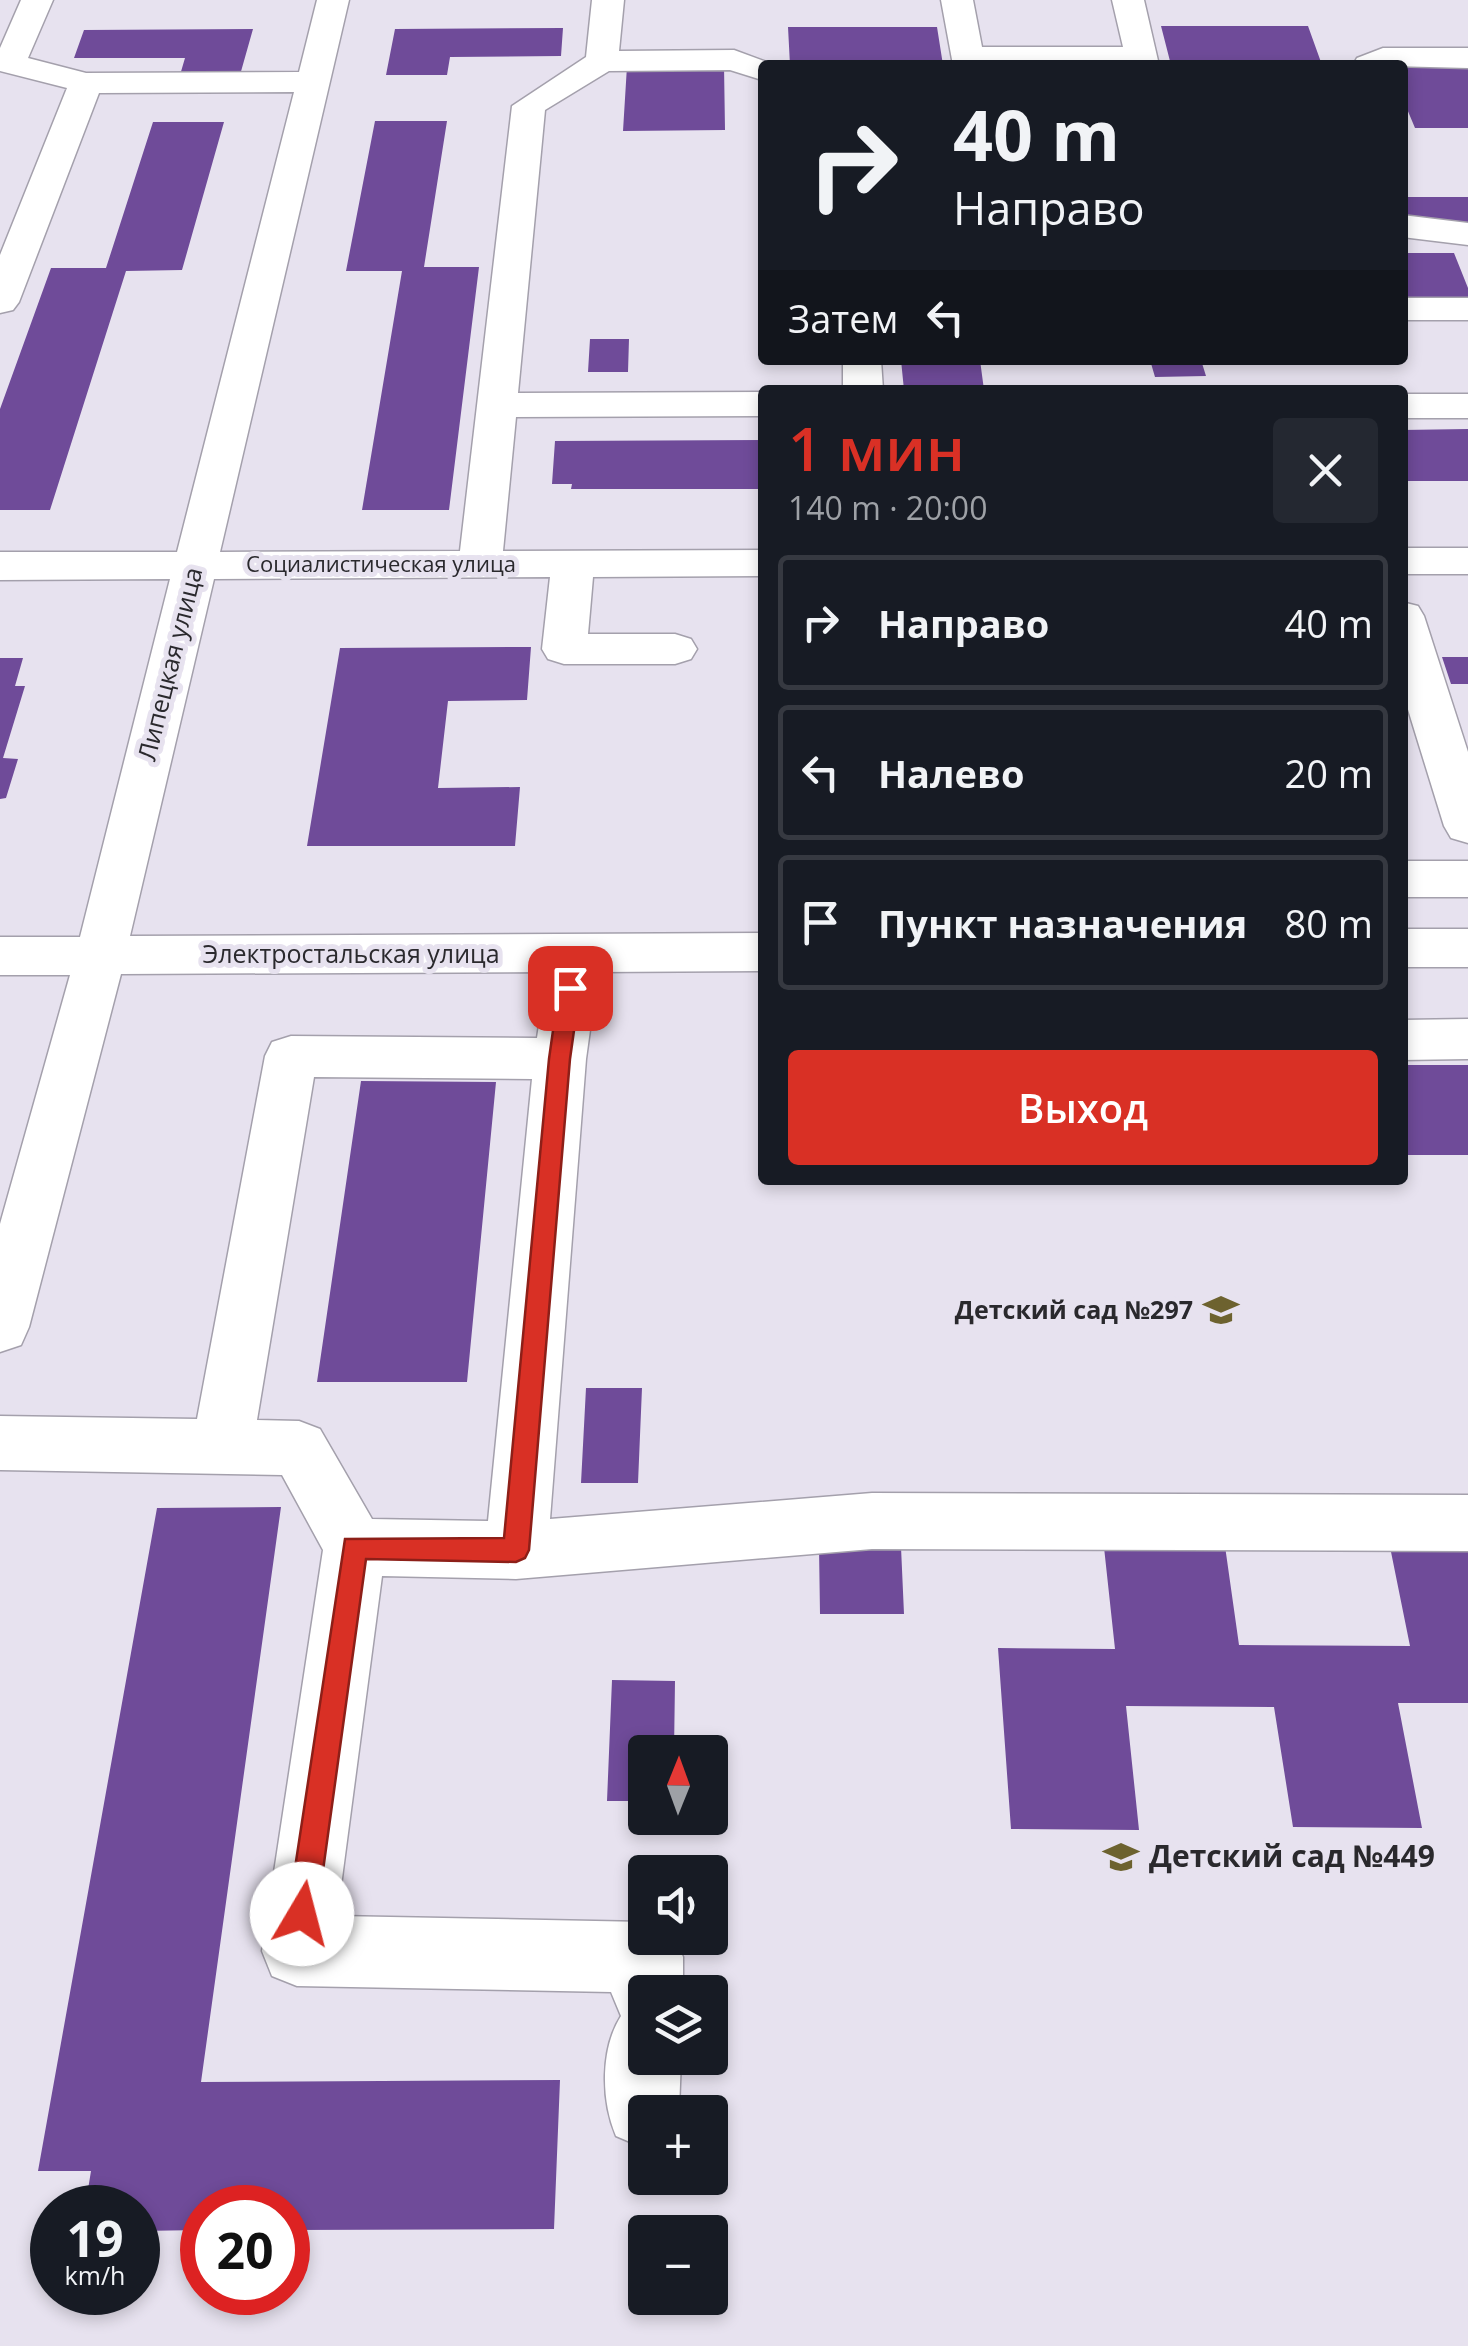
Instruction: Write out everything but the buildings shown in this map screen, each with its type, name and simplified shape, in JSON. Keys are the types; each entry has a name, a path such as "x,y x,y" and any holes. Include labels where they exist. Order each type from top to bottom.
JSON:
{"street":[{"path":"37,0 5,60 86,83 313,82"},
{"name":"Липецкая улица","path":"0,1327 100,956 333,0"},
{"path":"602,61 608,0"},
{"path":"958,0 968,60"},
{"path":"1128,0 1142,60"},
{"path":"1379,60 1468,58"},
{"path":"480,564 529,106 602,61 734,60 758,69"},
{"path":"0,302 86,83"},
{"path":"1410,230 1468,234"},
{"path":"1408,309 1468,309"},
{"path":"497,405 758,404"},
{"path":"1408,406 1468,406"},
{"path":"1408,561 1468,560"},
{"path":"573,563 564,648 676,649"},
{"name":"Социалистическая улица","path":"0,566 758,563"},
{"path":"1408,635 1468,826"},
{"path":"1408,879 1468,879"},
{"path":"1408,948 1468,948"},
{"name":"Электростальская улица","path":"0,956 758,952"},
{"path":"516,1550 560,1059 575,953"},
{"path":"1408,1040 1468,1040"},
{"path":"222,1446 291,1056 560,1059"},
{"path":"0,1443 298,1448 354,1547 297,1951 648,1957 647,1975"},
{"path":"354,1547 516,1550 872,1521 1468,1523"}],"place":[{"name":"Детский сад №297","path":"1221,1310"},
{"name":"Детский сад №449","path":"1121,1857"}],"route":[{"path":"302,1914 354,1547 516,1550 560,1059 570,988"}]}
